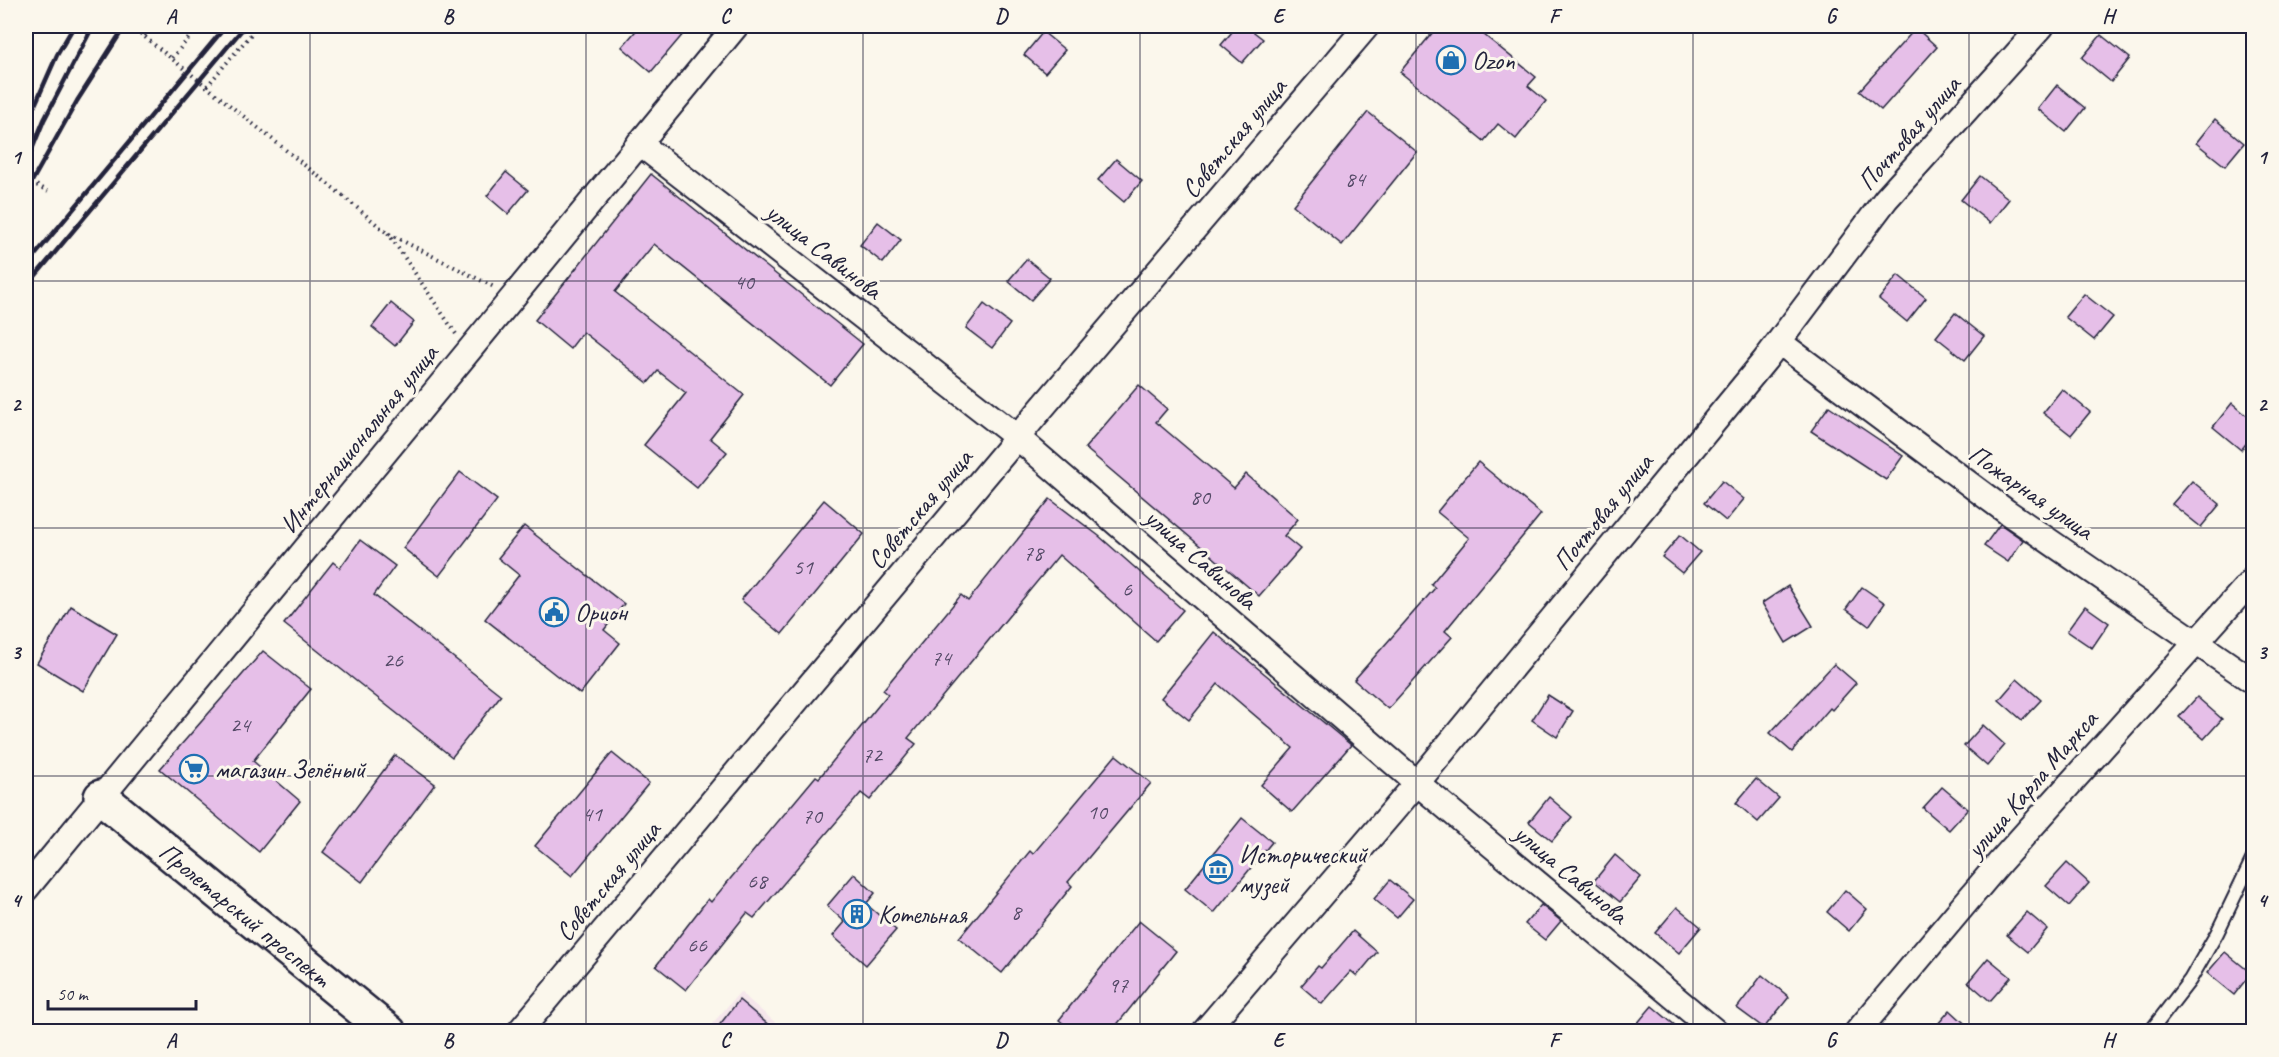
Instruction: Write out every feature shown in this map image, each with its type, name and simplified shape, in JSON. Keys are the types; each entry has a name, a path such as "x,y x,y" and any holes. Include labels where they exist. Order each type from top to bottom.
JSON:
{"street":[{"name":"Интернациональная улица","path":"26,889 736,26"},
{"name":"Советская улица","path":"519,1032 1017,437 1367,26"},
{"name":"Почтовая улица","path":"1204,1032 1417,783 1779,342 1886,199 2042,26"},
{"name":"улица Савинова","path":"639,143 1017,437 1417,783 1716,1032"},
{"name":"Пожарная улица","path":"1779,342 2007,512 2253,682"},
{"name":"улица Карла Маркса","path":"1857,1032 2000,862 2253,578"},
{"name":"Пролетарский проспект","path":"101,797 389,1032"}],"lane":[{"path":"2150,1032 2190,980 2217,933 2253,856"}],"path":[{"path":"132,26 387,232 512,297"},
{"path":"145,36 154,26"},
{"path":"172,58 199,26"},
{"path":"207,86 252,33"},
{"path":"26,180 48,191"},
{"path":"387,232 467,352"}],"shaded area":[{"path":"740,992 785,1031 705,1032"}],"building":[{"path":"640,26 690,26 651,72 622,47"},
{"path":"1237,26 1246,26 1263,39 1242,63 1221,45"},
{"path":"1438,26 1473,26 1536,77 1528,86 1546,101 1516,139 1498,124 1484,141 1400,72"},
{"path":"1916,28 1937,47 1881,110 1859,91"},
{"path":"1043,32 1065,50 1045,73 1024,55"},
{"path":"2101,35 2130,58 2111,82 2082,58"},
{"path":"2057,85 2085,108 2066,132 2038,109"},
{"path":"1368,112 1417,152 1342,245 1293,205"},
{"path":"2215,119 2244,143 2225,166 2196,143"},
{"path":"1116,159 1142,181 1124,202 1098,180"},
{"path":"506,172 528,190 508,214 487,196"},
{"path":"651,174 863,344 830,385 654,244 615,292 744,395 710,438 727,452 697,488 644,445 686,393 658,371 648,383 583,332 570,349 535,320"},
{"path":"1980,176 2009,199 1990,223 1961,200"},
{"path":"878,222 901,240 883,263 860,245"},
{"path":"1027,259 1050,278 1031,300 1008,281"},
{"path":"1898,275 1926,298 1907,322 1879,299"},
{"path":"2084,294 2113,317 2094,340 2065,317"},
{"path":"391,303 414,322 395,346 372,327"},
{"path":"984,304 1010,324 992,348 966,328"},
{"path":"1955,313 1984,336 1965,360 1936,337"},
{"path":"1139,385 1167,409 1156,422 1234,488 1246,474 1298,519 1284,536 1300,549 1259,596 1085,448"},
{"path":"2062,389 2090,412 2071,435 2043,413"},
{"path":"2232,403 2253,421 2253,435 2241,450 2213,427"},
{"path":"1829,406 1903,456 1886,480 1811,431"},
{"path":"1478,462 1541,514 1445,631 1452,637 1388,709 1354,680 1435,588 1431,584 1469,538 1437,512"},
{"path":"460,472 497,500 439,576 403,548"},
{"path":"1722,481 1744,499 1726,521 1704,503"},
{"path":"2192,481 2220,504 2201,527 2172,504"},
{"path":"1050,499 1099,536 1183,610 1156,641 1059,555 908,738 916,744 870,800 861,793 754,918 747,913 686,990 656,966 708,899 711,902 816,776 819,778 888,694 883,690 961,595 968,601"},
{"path":"824,500 864,534 782,634 741,600"},
{"path":"2000,524 2023,540 2008,562 1984,546"},
{"name":"Орион","path":"524,526 624,604 604,630 620,643 580,694 485,619 519,575 498,558"},
{"path":"1680,535 1700,552 1682,573 1662,557"},
{"path":"360,540 395,566 374,595 501,695 452,757 284,624 333,562 340,568"},
{"path":"1788,586 1813,626 1786,643 1762,603"},
{"path":"1862,587 1885,603 1869,626 1846,609"},
{"path":"71,606 117,634 83,691 37,663"},
{"path":"2085,606 2109,623 2092,648 2067,631"},
{"path":"1214,632 1351,745 1292,812 1261,785 1293,748 1218,684 1189,720 1161,698"},
{"path":"263,651 311,689 253,761 300,801 259,852 160,769"},
{"path":"1834,664 1856,683 1832,710 1830,708 1792,752 1770,733"},
{"path":"2017,679 2041,700 2022,720 1999,700"},
{"path":"1548,695 1573,711 1557,737 1532,720"},
{"path":"2197,697 2222,719 2204,739 2179,717"},
{"path":"1983,725 2005,745 1987,766 1964,746"},
{"path":"612,753 649,783 572,876 535,846"},
{"path":"395,755 435,784 362,882 323,852"},
{"path":"1116,755 1151,783 1068,882 1072,886 1002,973 959,938 1030,851 1033,854"},
{"path":"1756,779 1779,798 1758,822 1736,803"},
{"path":"1942,787 1968,809 1949,830 1923,808"},
{"path":"1549,797 1572,817 1552,841 1529,822"},
{"path":"1242,818 1272,842 1214,913 1185,889"},
{"path":"1615,855 1641,877 1620,902 1594,881"},
{"path":"2067,863 2089,883 2069,906 2046,886"},
{"name":"Котельная","path":"854,874 875,893 866,904 896,930 866,965 833,936 845,922 827,906"},
{"path":"1390,880 1413,899 1397,918 1374,899"},
{"path":"1845,890 1867,909 1849,931 1827,912"},
{"path":"1541,905 1561,921 1545,940 1525,924"},
{"path":"1677,907 1701,927 1679,953 1655,933"},
{"path":"2027,912 2047,929 2028,952 2007,935"},
{"path":"1139,921 1176,951 1111,1032 1074,1032 1059,1020"},
{"path":"1353,931 1377,952 1357,976 1351,971 1322,1004 1301,986 1318,966 1321,968"},
{"path":"2225,952 2251,973 2234,995 2207,973"},
{"path":"1988,958 2011,977 1990,1001 1968,982"},
{"path":"1762,975 1789,997 1764,1028 1737,1008"},
{"path":"739,1000 777,1032 714,1032"},
{"path":"1652,1006 1683,1032 1630,1032"},
{"path":"1950,1010 1974,1032 1931,1032"}],"railway":[{"path":"26,125 57,55 74,26"},
{"path":"26,164 44,120 93,26"},
{"path":"26,192 77,101 125,26"},
{"path":"26,266 226,26"},
{"path":"26,287 245,26"}],"place":[{"name":"Ozon","path":"1451,60"},
{"name":"Орион","path":"554,612"},
{"name":"магазин Зелёный","path":"194,769"},
{"name":"Исторический музей","path":"1218,869"},
{"name":"Котельная","path":"857,914"}]}
